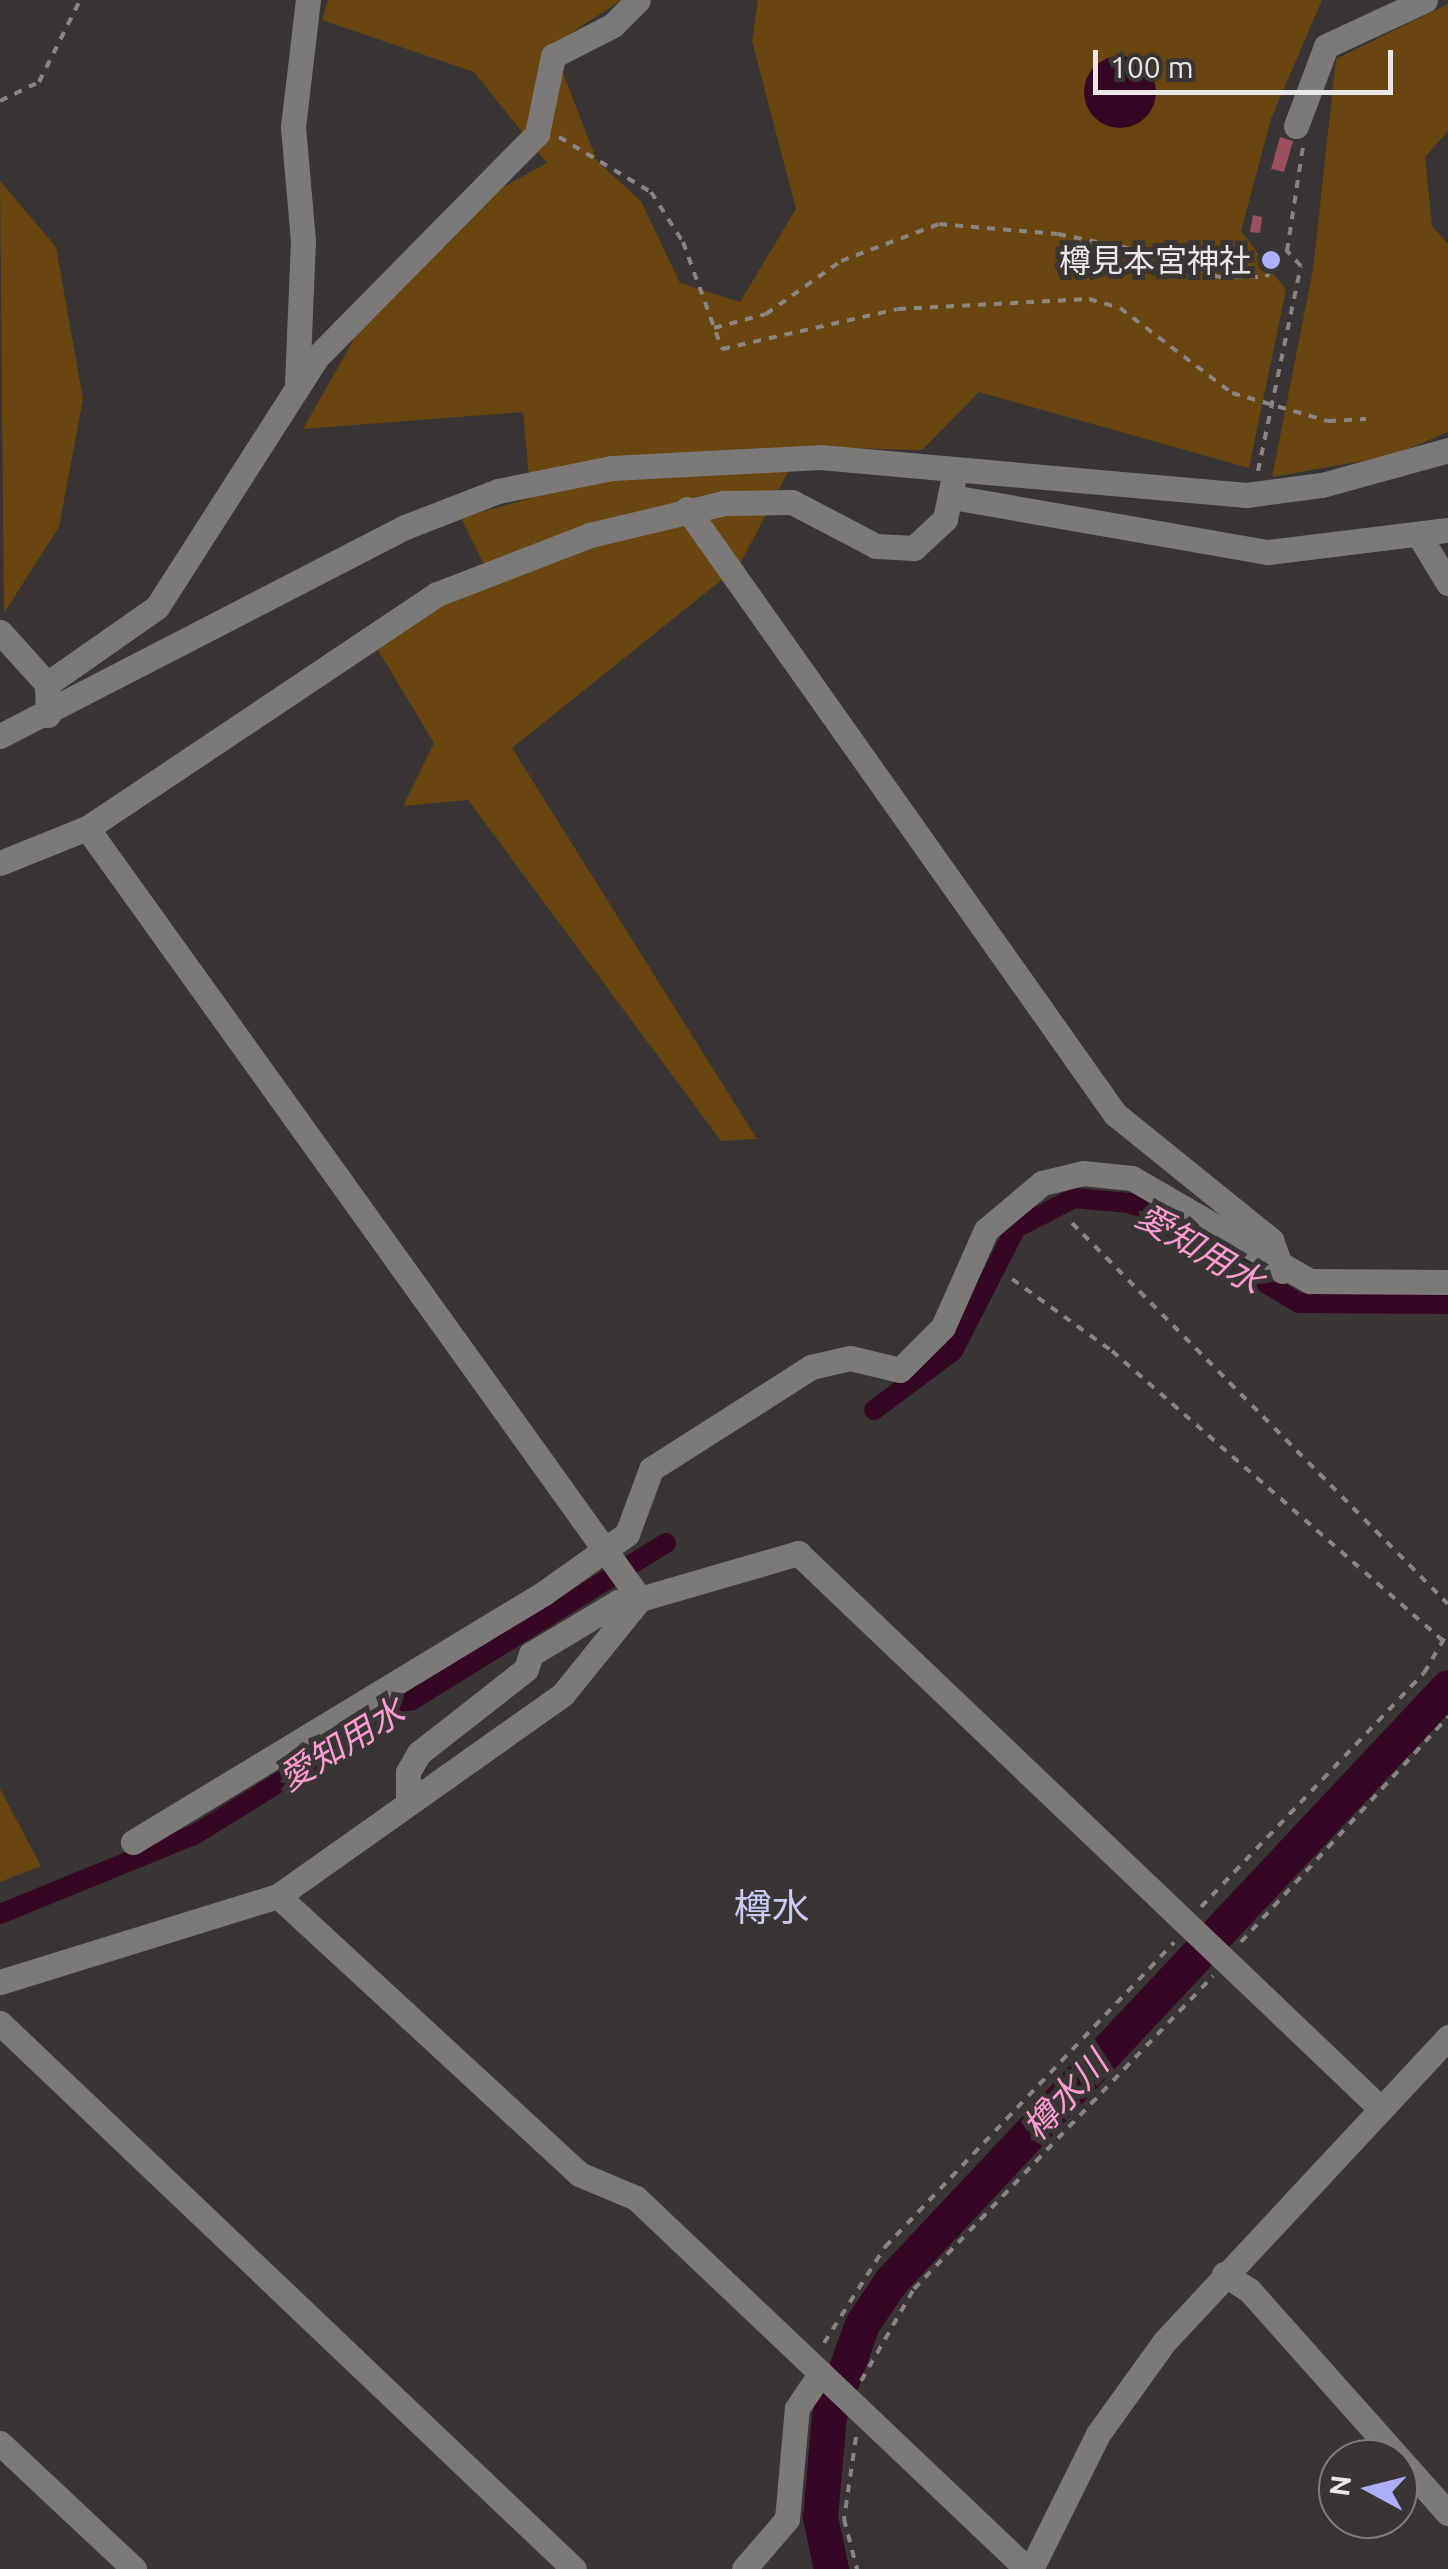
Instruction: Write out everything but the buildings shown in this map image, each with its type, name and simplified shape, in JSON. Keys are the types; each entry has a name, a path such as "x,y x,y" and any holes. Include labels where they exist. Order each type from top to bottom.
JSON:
{"street":[{"path":"296,384 303,241 294,127 308,0"},
{"path":"46,684 157,607 296,384 540,130 553,56 614,25 638,0"},
{"path":"1296,126 1326,46 1426,0"},
{"path":"953,484 1246,495 1322,486 1448,450"},
{"path":"0,736 48,715 405,527 498,491 683,458 820,457 1268,552 1420,537 1448,530"},
{"path":"0,863 87,828 390,618 590,535 688,509 792,502 898,551 933,537 953,484"},
{"path":"688,509 1115,1114 1271,1240 1282,1270"},
{"path":"1420,537 1448,582"},
{"path":"0,632 46,684 48,715"},
{"path":"87,828 636,1591"},
{"path":"133,1842 544,1592 608,1548 626,1534 652,1469 811,1367 850,1358 900,1370 943,1327 986,1230 1042,1183 1082,1173 1132,1178 1282,1270 1328,1284 1448,1282"},
{"path":"408,1800 408,1772 420,1752 568,1632 636,1591 798,1552 1189,1920 1381,2109"},
{"path":"0,1982 278,1896 408,1800 563,1694 636,1591"},
{"path":"544,1592 568,1632"},
{"path":"278,1896 564,2162 636,2198 1029,2569 1098,2434 1224,2274 1448,2037"},
{"path":"0,2023 574,2569"},
{"path":"1224,2274 1249,2290 1448,2512"},
{"path":"744,2569 783,2527 797,2408 838,2389"},
{"path":"0,2444 134,2569"}],"path":[{"path":"0,101 39,82 80,0"},
{"path":"713,328 766,314 826,268 939,224 1141,249 1218,277 1275,271 1287,250 1305,135 1296,126"},
{"path":"540,130 600,154 651,192 683,242 722,349 898,309 1089,298 1120,308 1232,394 1328,421 1366,419"},
{"path":"1258,473 1301,266 1287,250"},
{"path":"1072,1223 1448,1604"},
{"path":"1012,1279 1112,1351 1443,1641"},
{"path":"856,2569 844,2496 838,2389 863,2273 1424,1673 1448,1632"},
{"path":"838,2389 874,2349 914,2288 1448,1717"}],"shaded area":[{"path":"328,0 622,0 552,45 597,161 641,201 680,283 740,302 796,209 752,41 758,0 1322,0 1271,119 1241,231 1286,290 1249,468 979,392 922,450 801,447 739,566 512,748 757,1139 721,1141 468,800 403,806 434,743 372,640 491,579 461,518 531,498 523,412 303,429 366,318 487,196 547,163 474,72 322,20"},
{"path":"1448,4 1448,131 1425,157 1432,226 1448,244 1448,432 1391,456 1272,477 1313,270 1336,59"},
{"path":"1120,56 1145,67 1156,92 1145,117 1120,128 1095,117 1084,92 1095,67"},
{"path":"0,181 56,247 83,399 59,527 4,613"},
{"path":"0,1789 41,1866 0,1882"}],"waterway":[{"name":"愛知用水","path":"874,1410 953,1351 1016,1228 1074,1198 1130,1203 1299,1303 1448,1304"},
{"name":"愛知用水","path":"0,1914 194,1835 666,1543"},
{"name":"樽水川","path":"831,2569 820,2517 829,2416 862,2324 891,2281 1448,1687"}],"place":[{"name":"樽見本宮神社","path":"1271,260"}],"district":[{"name":"樽水","path":"772,1908"}]}
